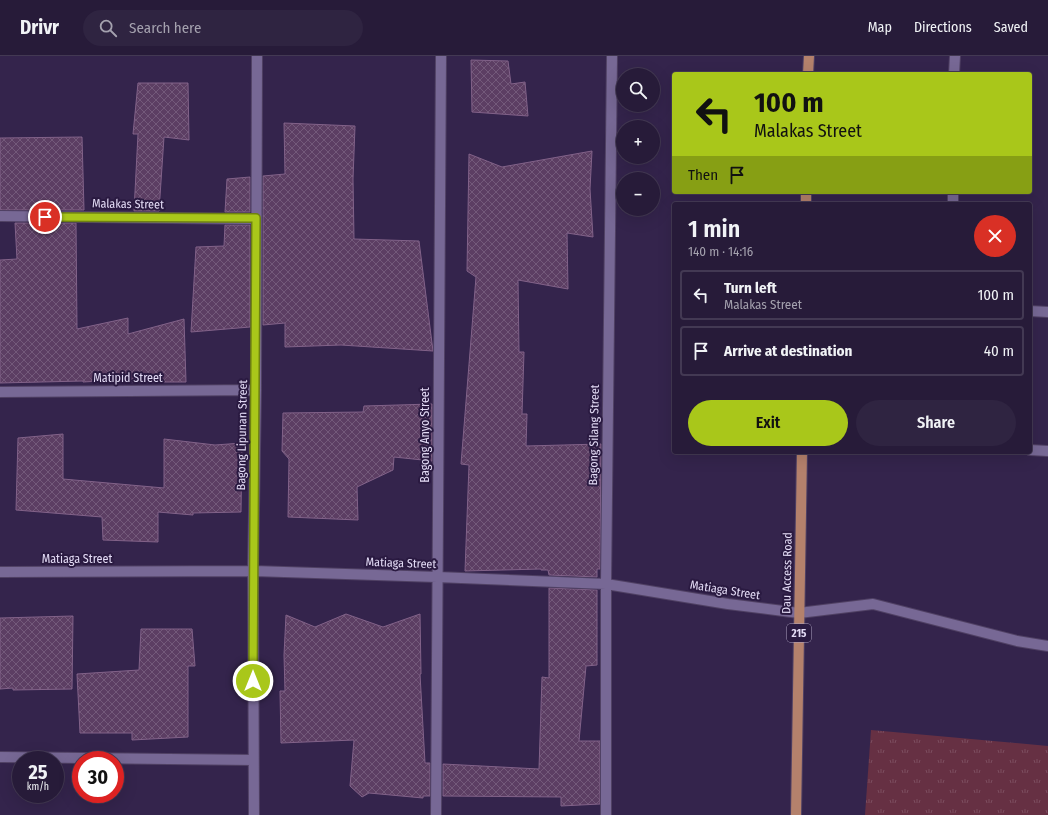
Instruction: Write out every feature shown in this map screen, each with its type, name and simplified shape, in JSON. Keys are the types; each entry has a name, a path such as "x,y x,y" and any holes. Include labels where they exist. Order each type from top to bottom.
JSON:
{"main road":[{"path":"808,72 809,56"},
{"name":"Dau Access Road","path":"796,815 802,454"}],"street":[{"name":"Bagong Lipunan Street","path":"254,815 253,571 256,390 257,56"},
{"name":"Bagong Anyo Street","path":"436,815 441,56"},
{"name":"Bagong Silang Street","path":"606,815 606,584 612,56"},
{"path":"954,56 954,72"},
{"name":"Malakas Street","path":"0,216 256,218"},
{"path":"1032,311 1048,312"},
{"name":"Matipid Street","path":"0,392 256,390"},
{"path":"1032,450 1048,451"},
{"name":"Matiaga Street","path":"0,572 253,571 606,584 728,604 799,613 873,604 1017,641 1048,646"},
{"path":"0,757 253,760"}],"green space":[{"path":"871,730 1048,746 1048,815 865,815"}],"building":[{"path":"471,60 508,61 511,84 525,82 528,116 472,112"},
{"path":"138,83 188,83 189,140 164,137 159,211 134,211 138,134 133,134"},
{"path":"284,123 355,126 353,179 354,239 419,241 433,351 341,345 285,347 285,323 263,325 263,176 285,174"},
{"path":"82,137 84,210 0,210 0,138"},
{"path":"592,151 590,189 593,237 567,233 568,289 518,280 519,352 524,352 522,414 527,414 526,446 601,444 600,569 597,569 597,577 549,575 548,570 541,569 465,571 469,465 461,464 476,277 467,271 469,154 502,167"},
{"path":"250,177 250,212 225,212 227,179"},
{"path":"15,223 76,223 77,329 128,318 128,334 184,319 186,382 132,382 133,379 83,382 0,383 0,260 17,259"},
{"path":"225,225 250,225 250,327 191,332 196,247 224,246"},
{"path":"432,404 432,461 394,457 393,470 357,487 358,520 288,517 289,459 282,451 283,413 363,412 364,406"},
{"path":"63,434 63,479 164,488 164,439 215,445 242,443 241,512 193,513 193,515 158,512 158,542 103,540 102,517 16,510 18,438"},
{"path":"549,588 597,590 597,665 586,666 579,741 600,741 600,804 561,806 561,797 443,796 443,764 539,769 542,677 549,678"},
{"path":"346,614 383,627 420,614 420,674 425,763 430,763 430,796 423,796 423,798 369,793 362,797 350,786 354,740 281,743 280,691 285,691 284,655 286,615 315,627"},
{"path":"73,616 72,689 0,689 0,618"},
{"path":"141,629 192,629 195,666 188,666 188,737 132,740 132,733 80,733 77,674 139,670"}],"route":[{"path":"45,217 256,218 253,681"}]}
